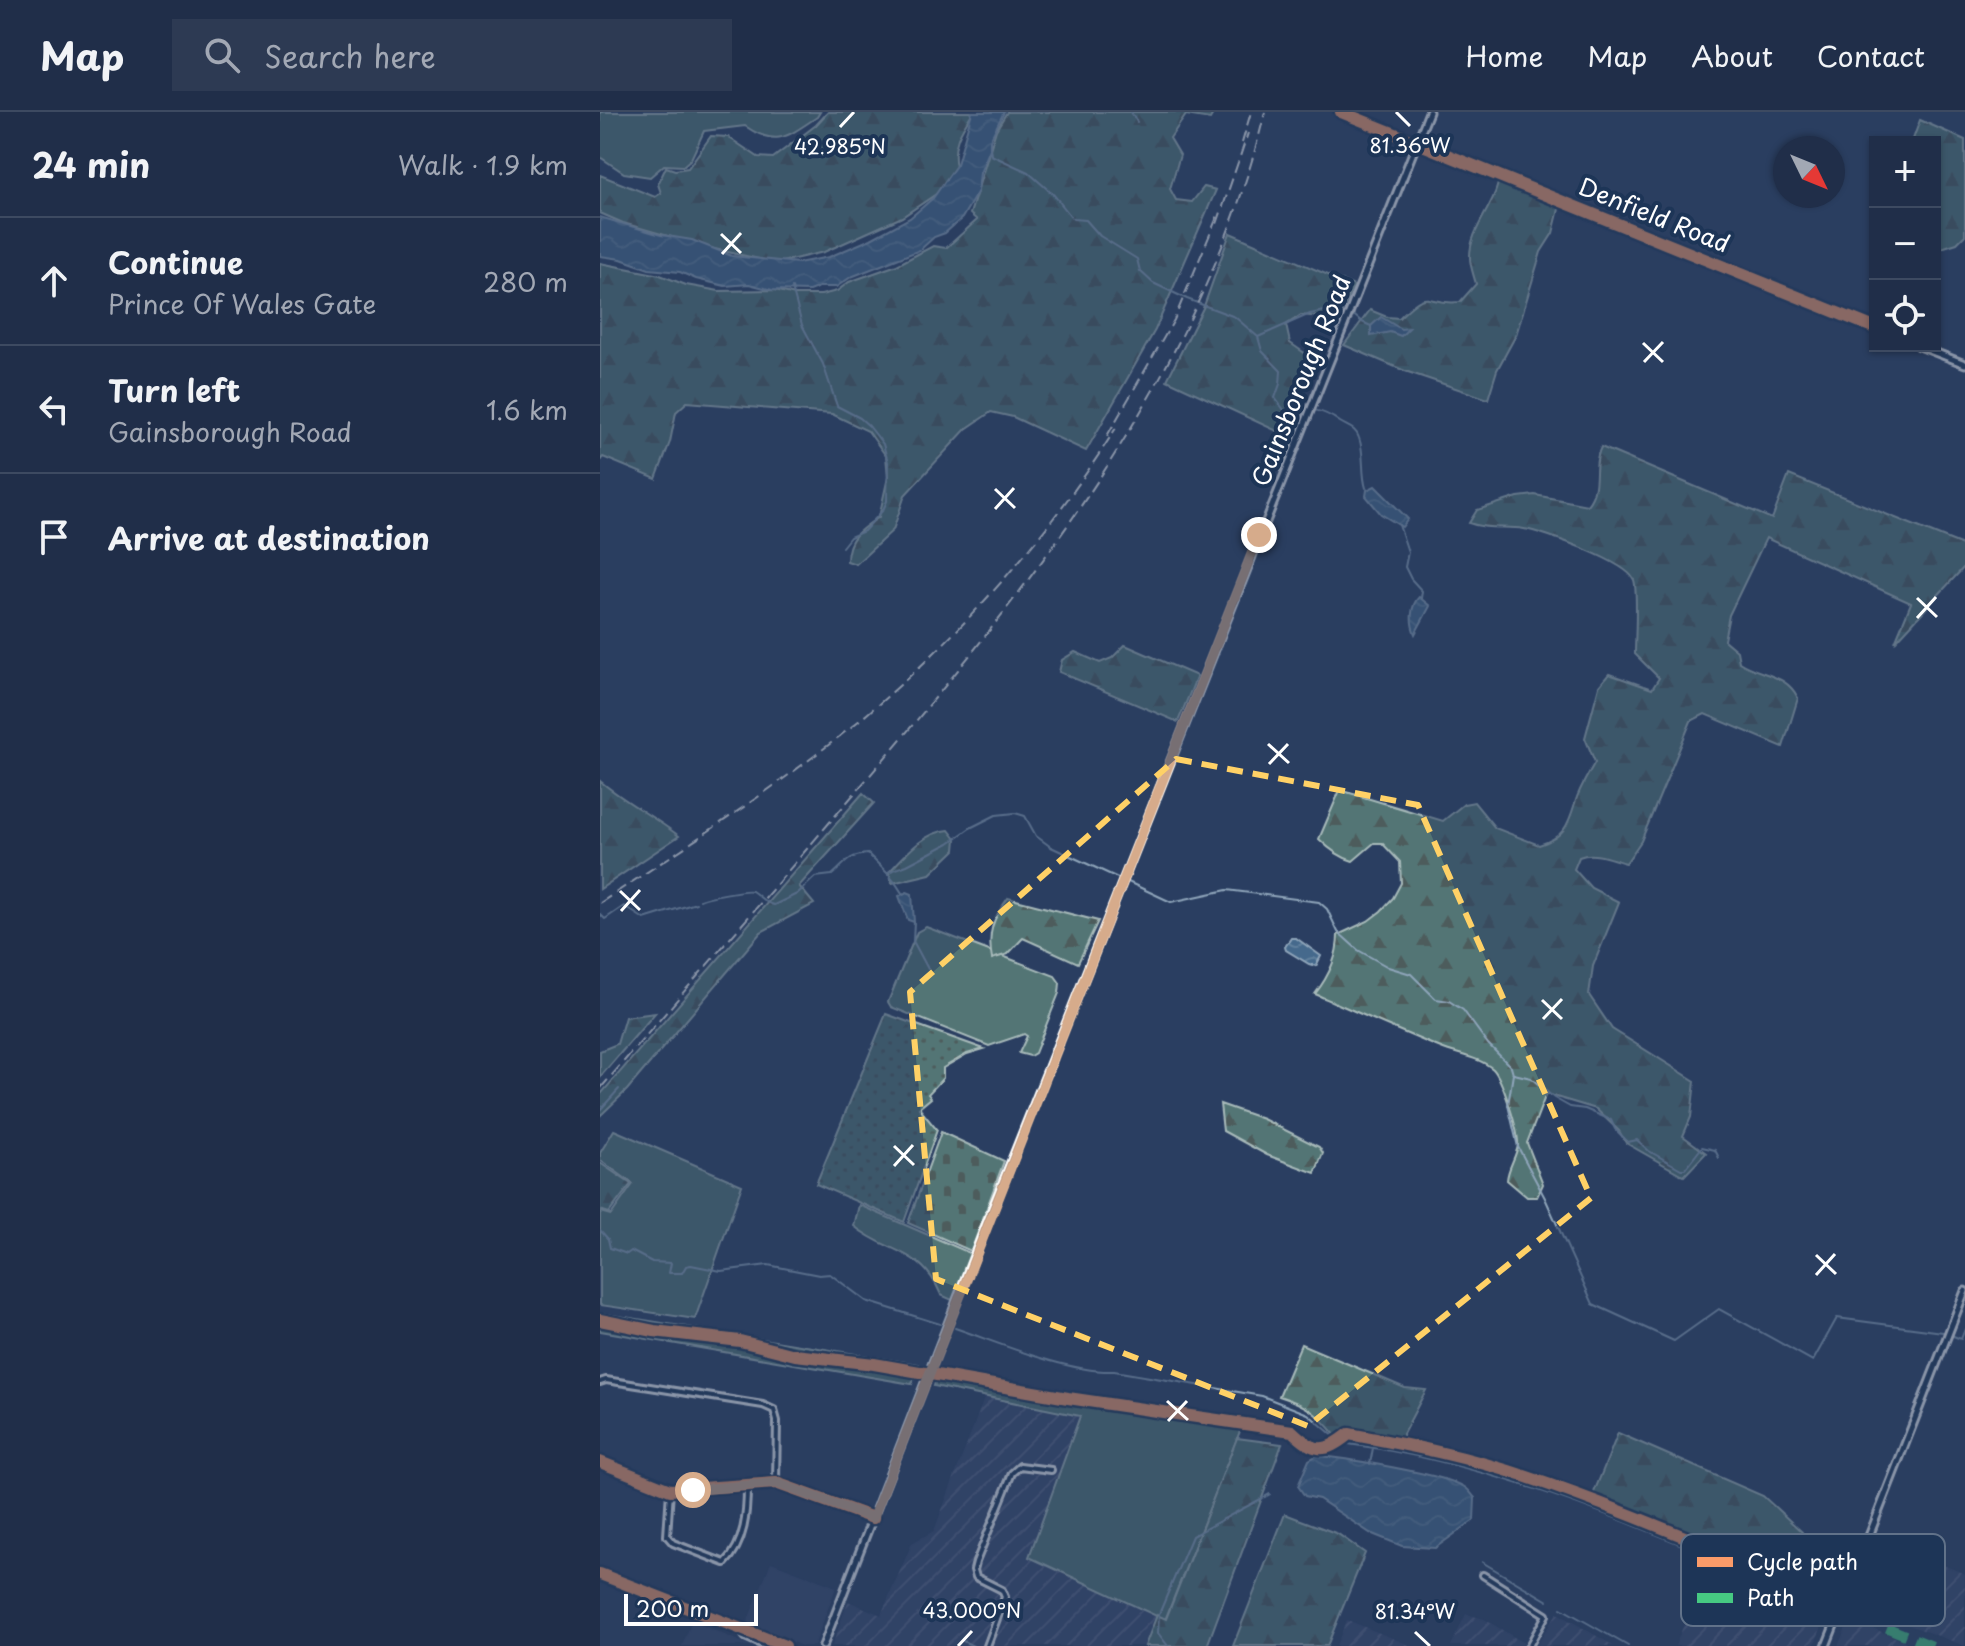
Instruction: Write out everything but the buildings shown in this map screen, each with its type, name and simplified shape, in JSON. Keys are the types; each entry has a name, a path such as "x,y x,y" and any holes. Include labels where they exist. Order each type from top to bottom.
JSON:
{"main road":[{"name":"Gainsborough Road","path":"823,1646 1259,535 1429,112"},
{"name":"Denfield Road","path":"1416,144 1869,326"},
{"path":"1934,352 1965,364"},
{"path":"1870,1534 1965,1291"},
{"path":"600,1574 741,1631 746,1637 766,1646"},
{"path":"1826,1646 1834,1626"},
{"path":"741,1631 749,1630 785,1646"}],"street":[{"path":"1341,112 1416,144"},
{"path":"600,1382 606,1380 763,1405 774,1410 777,1421 776,1483"},
{"path":"600,1462 670,1490 776,1483 873,1518"},
{"path":"987,1646 1005,1597 1002,1590 976,1577 976,1562 1012,1473 1020,1466 1051,1470"},
{"path":"670,1490 667,1536 673,1543 725,1563 732,1556 747,1519 747,1486"},
{"path":"1483,1575 1546,1615 1529,1646"}],"highlighted area":[{"path":"1176,759 1418,805 1591,1198 1308,1426 936,1279 910,992"}],"shaded area":[{"path":"985,1396 1081,1416 1029,1556 1157,1615 1145,1646 832,1646 848,1601 881,1615 912,1543 934,1531"},
{"path":"771,1562 836,1587 814,1646 802,1646 747,1623"},
{"path":"1945,1566 1965,1574 1965,1646 1912,1626 1945,1626"},
{"path":"1557,1613 1614,1646 1536,1646"},
{"path":"1466,1614 1484,1619 1529,1646 1451,1646"},
{"path":"1347,1620 1412,1646 1336,1646"},
{"path":"692,1621 750,1646 682,1646"},
{"path":"1683,1626 1822,1626 1814,1646 1675,1646"},
{"path":"1847,1626 1867,1626 1916,1646 1838,1646"}],"green space":[{"path":"600,112 820,112 807,124 782,137 766,137 745,126 704,131 691,159 683,166 664,165 650,177 624,173 600,157"},
{"path":"828,112 973,112 956,145 956,167 942,190 902,217 824,252 777,263 710,248 623,223 600,213 600,175 655,197 661,193 658,184 666,167 675,170 688,168 711,136 728,137 758,157 773,158"},
{"path":"1007,112 1214,112 1210,119 1186,115 1170,138 1180,155 1170,189 1176,200 1192,202 1204,187 1216,190 1155,330 1086,451 1013,417 991,412 966,429 905,495 893,530 856,564 847,561 849,546 861,530 879,517 888,477 886,456 868,431 832,414 687,402 676,412 670,442 656,479 603,457 600,461 600,263 719,291 775,290 795,295 821,295 837,291 849,282 897,265 933,246 946,248 977,220 970,214 996,130"},
{"path":"1920,120 1965,140 1965,235 1957,243 1941,248 1941,136 1914,136"},
{"path":"1499,177 1542,194 1558,204 1559,209 1553,233 1541,252 1516,335 1497,370 1488,399 1405,371 1344,345 1370,310 1399,318 1423,299 1460,302 1476,284 1470,261 1471,247"},
{"path":"1230,233 1354,286 1338,319 1301,315 1286,325 1290,343 1306,354 1303,409 1290,437 1167,380 1204,306"},
{"path":"1601,447 1772,519 1789,475 1965,546 1965,566 1895,642 1911,603 1766,538 1729,615 1724,640 1737,651 1739,662 1780,679 1798,698 1783,747 1705,714 1691,721 1641,841 1626,863 1585,855 1579,857 1574,869 1591,888 1619,902 1593,966 1589,995 1612,1029 1695,1081 1691,1117 1683,1136 1706,1153 1684,1176 1626,1143 1619,1131 1596,1109 1546,1094 1527,1143 1543,1184 1537,1197 1527,1197 1507,1180 1518,1138 1505,1094 1493,1069 1315,994 1332,966 1338,935 1381,911 1401,883 1400,862 1382,843 1374,843 1353,861 1334,852 1319,839 1340,790 1443,821 1464,804 1474,802 1495,828 1539,845 1564,830 1595,762 1585,738 1599,686 1609,674 1652,689 1659,678 1635,654 1634,580 1617,565 1549,536 1524,529 1469,523 1477,510 1518,497 1535,495 1587,505 1594,491"},
{"path":"1125,645 1197,676 1178,722 1059,672 1062,660 1075,652 1100,663 1112,658"},
{"path":"600,781 679,836 600,889"},
{"path":"863,793 874,803 799,886 814,904 761,932 627,1090 600,1116 600,1095"},
{"path":"949,830 956,839 955,850 930,874 892,883 889,872 909,851 931,835"},
{"path":"1008,898 1098,921 1078,963 1023,938 1008,954 992,959 992,926"},
{"path":"926,927 1055,976 1060,983 1059,993 1035,1053 1030,1056 1019,1053 1027,1036 1024,1034 989,1046 891,1007 888,1002 917,932"},
{"path":"655,1013 600,1077 600,1051 617,1044 625,1017"},
{"path":"886,1014 984,1049 967,1054 943,1068 943,1078 928,1094 931,1098 919,1108 937,1130 904,1222 816,1184"},
{"path":"1220,1104 1263,1119 1319,1147 1323,1153 1315,1173 1267,1155 1223,1131"},
{"path":"614,1130 742,1185 695,1319 600,1305 600,1212 611,1215 633,1184 600,1160 600,1153"},
{"path":"941,1132 1004,1161 971,1251 908,1223"},
{"path":"600,1163 631,1184 609,1213 600,1210"},
{"path":"859,1205 970,1253 952,1300 941,1295 924,1268 914,1260 854,1226"},
{"path":"600,1313 919,1364 912,1384 600,1331"},
{"path":"1301,1344 1405,1388 1426,1390 1403,1434 1404,1448 1336,1436 1311,1411 1279,1396"},
{"path":"937,1377 1105,1407 1242,1426 1165,1620 1029,1557 1080,1416 934,1386"},
{"path":"1618,1433 1763,1496 1802,1532 1681,1534 1681,1537 1591,1500"},
{"path":"1237,1438 1282,1444 1207,1646 1145,1646 1157,1615 1166,1619"},
{"path":"1285,1514 1338,1534 1365,1553 1327,1646 1233,1646"}],"water":[{"path":"972,112 1004,112 990,140 978,191 962,218 920,250 851,277 836,287 819,287 809,291 772,290 749,284 725,286 680,272 649,269 621,259 600,256 600,217 661,235 692,240 732,256 798,263 829,257 910,218 933,198 957,164"},
{"path":"1381,317 1401,329 1409,328 1401,336 1390,332 1371,336 1371,326"},
{"path":"1375,486 1408,519 1402,527 1381,514 1366,496 1367,490"},
{"path":"1419,597 1430,606 1415,634 1412,615"},
{"path":"907,892 912,894 914,922 908,920 899,896"},
{"path":"1291,938 1296,938 1321,956 1316,966 1286,950"},
{"path":"1316,1456 1394,1468 1456,1483 1475,1498 1474,1520 1435,1548 1402,1546 1370,1533 1319,1499 1305,1496 1298,1486 1309,1460"}],"waterway":[{"path":"1131,112 1137,122"},
{"path":"990,148 991,155 1028,172 1054,195 1073,219 1086,220 1100,236 1137,259 1140,271 1153,283 1235,317 1258,337 1262,351 1281,371 1275,398 1287,414 1307,409 1321,412 1356,432 1361,444 1366,488"},
{"path":"792,288 802,325 823,364 837,406 869,426 883,444 888,462 887,501 883,510 864,531 850,537 842,547"},
{"path":"1258,337 1310,314 1344,307 1371,326"},
{"path":"1399,525 1408,552 1405,567 1422,591 1421,598"},
{"path":"888,872 949,843 996,815 1015,813 1025,816 1036,836 1051,847 1120,879"},
{"path":"700,900 752,891 774,905 797,894 815,877 832,875 851,858 868,854 902,893"},
{"path":"1126,881 1171,902 1227,890 1319,902 1327,909 1338,932 1358,950 1388,967 1411,974 1436,999 1449,1001 1463,1010 1488,1044 1511,1067 1513,1074 1508,1105 1518,1147 1593,1304 1674,1341 1719,1309 1813,1361 1837,1318 1943,1332 1961,1339 1965,1329"},
{"path":"600,914 605,919 624,906 644,919 696,903"},
{"path":"914,922 913,941 928,969"},
{"path":"1514,1074 1531,1078 1570,1107 1585,1109 1611,1120 1628,1142 1637,1140 1649,1151 1681,1169 1685,1169 1702,1147 1715,1150 1719,1158"},
{"path":"600,1110 619,1089"},
{"path":"600,1230 608,1239 610,1248 627,1254 631,1251 652,1262 671,1263 669,1273 682,1273 686,1266 691,1265 721,1271 768,1265 819,1275 830,1274 866,1301 940,1324"},
{"path":"955,1328 1034,1356 1076,1367 1262,1396 1308,1414 1348,1444 1471,1469 1590,1509 1681,1544"},
{"path":"1370,1464 1373,1448"},
{"path":"1168,1646 1158,1633 1159,1614 1192,1536 1270,1494"},
{"path":"1482,1562 1548,1601"},
{"path":"1561,1608 1628,1646"},
{"path":"963,1641 973,1646"}],"railway":[{"path":"1242,143 1251,112"},
{"path":"600,1089 973,652 1036,570 1095,485 1149,397 1196,306 1235,211 1265,112"},
{"path":"1217,224 1248,133"},
{"path":"1107,436 1174,320 1218,215"},
{"path":"600,903 770,789 903,683 970,616 1033,544 1116,428"}],"marked path":[{"path":"1883,1626 1932,1646"}],"cycle path":[{"path":"1341,112 1869,326"},
{"path":"600,1320 654,1331 740,1341 795,1355 874,1364 1068,1398 1292,1431 1307,1444 1320,1448 1333,1445 1349,1434 1439,1452 1505,1470 1681,1536"},
{"path":"600,1462 670,1490 776,1483 873,1518"},
{"path":"600,1574 785,1646"}],"route":[{"path":"693,1490 776,1483 873,1518 1259,535"}]}
